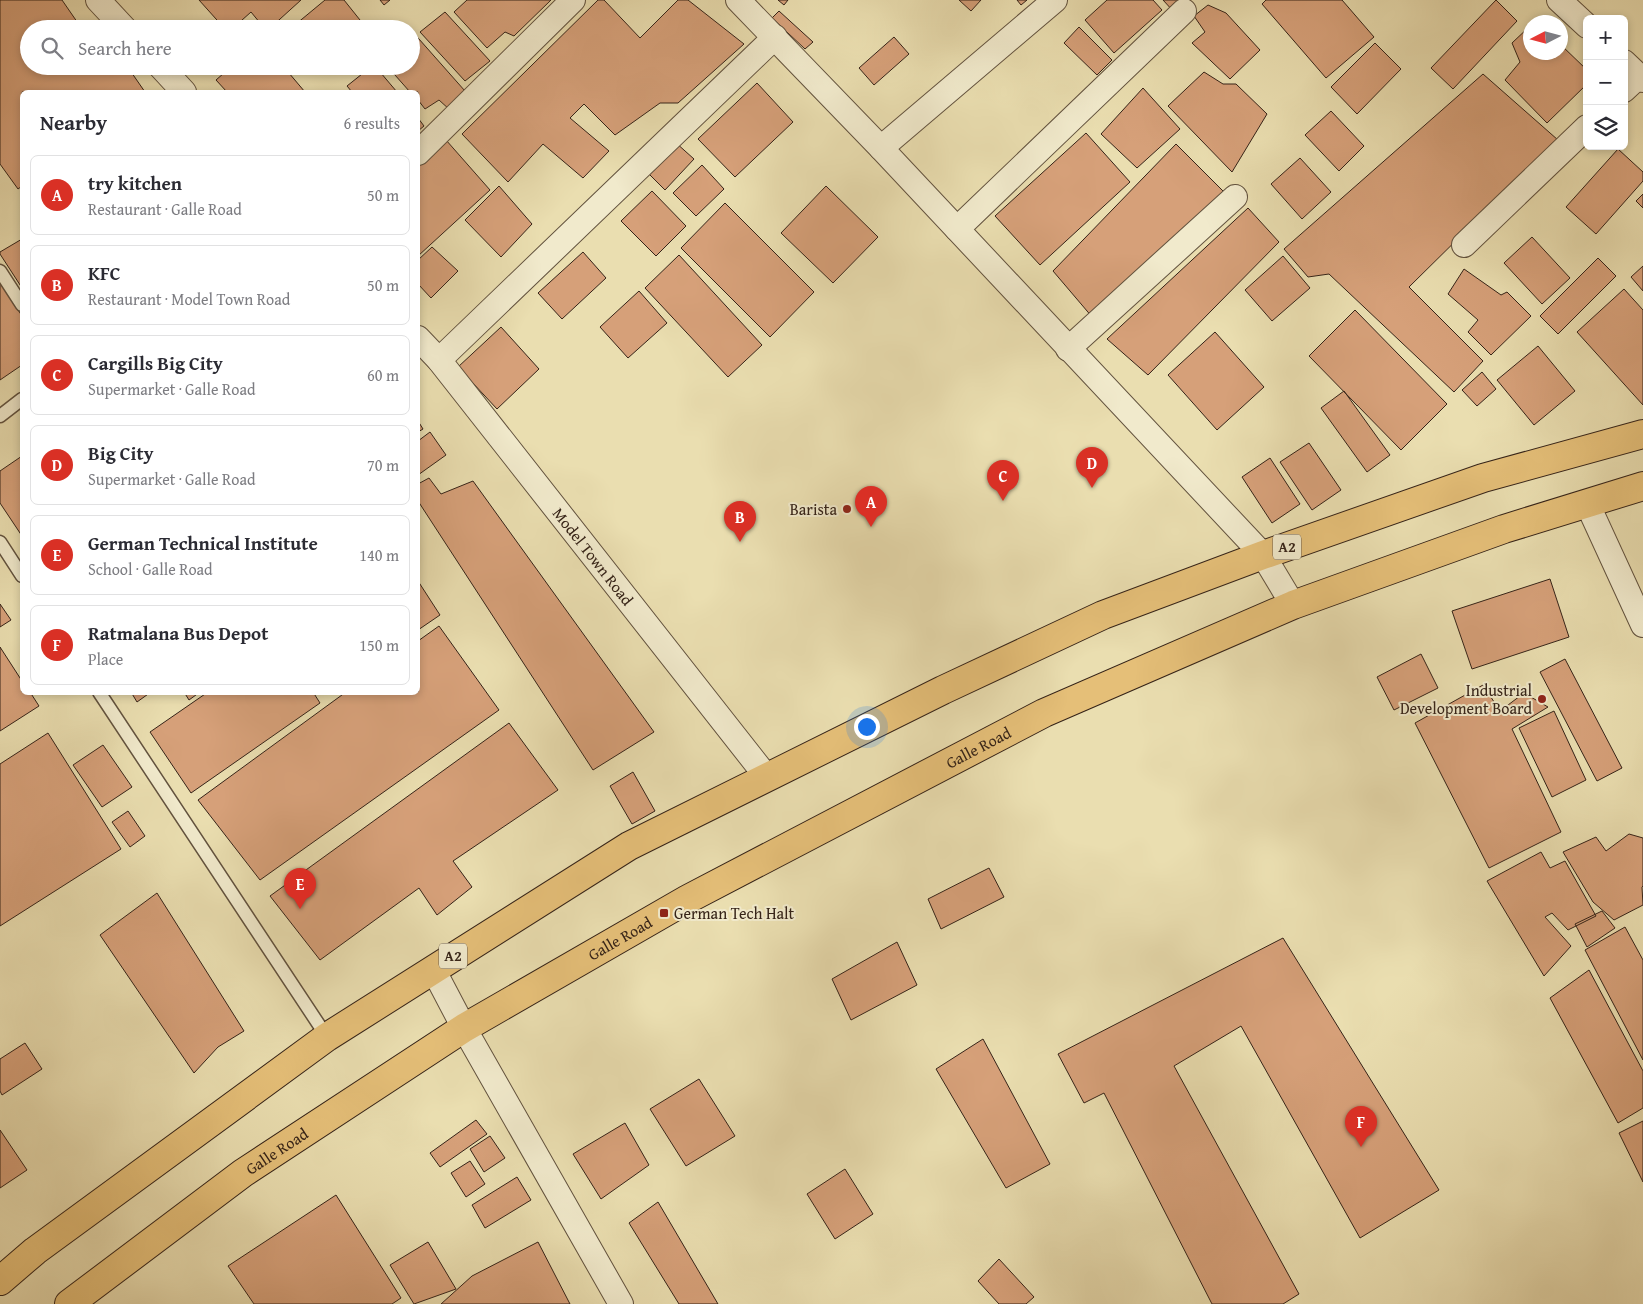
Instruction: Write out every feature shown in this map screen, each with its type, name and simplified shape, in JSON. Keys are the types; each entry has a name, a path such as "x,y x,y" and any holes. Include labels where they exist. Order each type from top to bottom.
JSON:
{"highway":[{"name":"A2","path":"0,1281 34,1251 327,1037 629,846 766,776 943,690 1104,615 1263,555 1483,478 1643,434"},
{"name":"Galle Road","path":"69,1304 243,1173 464,1028 688,899 1044,713 1293,605 1504,529 1643,486"}],"street":[{"path":"98,0 117,20"},
{"path":"420,151 573,0"},
{"path":"738,0 881,148 1263,555 1293,605"},
{"path":"881,148 1055,0"},
{"path":"1559,0 1583,22"},
{"path":"957,229 1184,11"},
{"path":"438,360 775,37"},
{"path":"168,75 182,90"},
{"path":"1464,245 1583,131"},
{"path":"1068,349 1235,197"},
{"name":"Model Town Road","path":"420,340 438,360 766,776"},
{"path":"1586,503 1643,625"},
{"path":"433,969 464,1028 621,1304"}],"lane":[{"path":"0,270 20,302"},
{"path":"0,416 20,401"},
{"path":"0,542 20,573"},
{"path":"101,695 327,1037"}],"building":[{"path":"0,0 62,0 76,20 20,20 20,75 133,75 144,90 20,90 20,188 18,189 0,164"},
{"path":"199,0 301,0 279,20 258,20 251,12 242,20 217,20"},
{"path":"325,0 344,0 360,20 301,20"},
{"path":"380,0 390,0 384,5"},
{"path":"467,0 551,0 514,36 505,32 487,48 454,12"},
{"path":"598,0 604,0 640,38 678,0 688,0 744,44 678,103 660,103 615,135 584,104 570,118 609,151 583,178 543,144 508,182 462,134"},
{"path":"778,0 788,0 784,5"},
{"path":"959,0 981,0 971,11"},
{"path":"1017,0 1027,0 1021,5"},
{"path":"1107,0 1153,0 1162,10 1114,53 1085,20"},
{"path":"1163,0 1186,0 1174,12"},
{"path":"1266,0 1342,0 1374,37 1326,78 1262,4"},
{"path":"1496,0 1517,21 1453,89 1431,68"},
{"path":"1208,5 1226,13 1260,50 1230,79 1192,43 1205,32 1194,16"},
{"path":"779,11 813,42 805,49 772,18"},
{"path":"445,12 490,61 465,81 420,32"},
{"path":"1079,27 1112,60 1097,75 1064,43"},
{"path":"1523,33 1523,60 1568,60 1568,52 1583,66 1583,88 1547,123 1505,80 1520,62 1512,43"},
{"path":"894,37 909,54 874,85 859,68"},
{"path":"420,40 465,91 450,110 439,100 425,109 420,103 420,90 408,90 395,75 420,75"},
{"path":"1375,43 1401,69 1357,114 1331,87"},
{"path":"1204,72 1223,84 1236,84 1267,114 1232,172 1168,106"},
{"path":"1483,74 1558,140 1409,287 1483,361 1454,392 1329,274 1308,277 1284,249"},
{"path":"222,75 291,75 303,90 225,90 216,80"},
{"path":"361,75 383,75 395,90 350,90 347,86"},
{"path":"757,83 793,122 735,177 698,139"},
{"path":"1143,88 1180,129 1137,168 1101,134"},
{"path":"1331,111 1364,146 1339,171 1305,135"},
{"path":"420,121 424,126 420,129"},
{"path":"1086,133 1130,182 1040,265 995,216"},
{"path":"446,140 490,190 420,254 420,164"},
{"path":"675,142 694,159 665,190 647,172"},
{"path":"1176,144 1224,192 1093,318 1053,271"},
{"path":"1617,150 1643,172 1643,181 1596,234 1566,207"},
{"path":"1300,158 1331,192 1302,219 1271,184"},
{"path":"702,165 724,189 696,216 673,193"},
{"path":"499,186 532,224 501,257 465,220"},
{"path":"826,186 878,237 833,283 781,233"},
{"path":"652,191 686,226 656,256 621,221"},
{"path":"1643,194 1643,208 1636,201"},
{"path":"725,203 814,292 770,337 681,248"},
{"path":"1248,208 1279,242 1148,375 1107,339"},
{"path":"1532,237 1570,278 1542,304 1504,263"},
{"path":"20,240 20,285 0,254 0,252"},
{"path":"432,247 458,271 431,298 420,286 420,258"},
{"path":"583,252 606,278 562,319 538,293"},
{"path":"679,255 762,345 728,377 645,288"},
{"path":"1283,256 1310,288 1272,321 1245,290"},
{"path":"1598,258 1616,276 1558,334 1540,316"},
{"path":"1643,266 1643,291 1631,277"},
{"path":"1464,269 1501,295 1507,292 1531,316 1491,355 1468,332 1478,320 1448,294"},
{"path":"0,282 20,313 20,366 0,380"},
{"path":"1624,289 1643,310 1643,405 1577,332"},
{"path":"639,291 667,323 628,358 600,327"},
{"path":"1355,310 1447,404 1401,450 1309,356"},
{"path":"501,327 539,369 497,409 458,367"},
{"path":"1215,332 1264,387 1217,430 1168,375"},
{"path":"1538,346 1575,391 1534,425 1497,380"},
{"path":"1482,372 1496,389 1477,406 1462,390"},
{"path":"1344,391 1390,455 1367,472 1321,408"},
{"path":"430,432 446,455 420,474 420,440"},
{"path":"1309,443 1341,490 1312,510 1280,462"},
{"path":"20,457 20,533 0,503 0,471"},
{"path":"1270,458 1300,504 1272,523 1242,477"},
{"path":"429,478 441,494 473,481 654,732 593,770 420,504 420,483"},
{"path":"1550,579 1569,637 1472,669 1452,611"},
{"path":"420,584 440,615 420,629"},
{"path":"0,604 11,620 0,627"},
{"path":"439,626 499,710 260,880 198,800 342,695 420,695 420,640"},
{"path":"0,647 20,678 20,695 32,695 39,706 0,731"},
{"path":"1421,654 1438,688 1394,710 1377,677"},
{"path":"1565,659 1622,768 1597,781 1540,672"},
{"path":"1483,685 1500,711 1524,693 1548,707 1512,729 1561,832 1489,868 1415,723"},
{"path":"133,695 147,695 137,702"},
{"path":"186,695 196,695 189,700"},
{"path":"204,695 315,695 320,703 191,793 150,732"},
{"path":"1554,711 1586,780 1552,797 1519,728"},
{"path":"509,723 558,790 453,861 472,887 437,915 419,888 320,960 270,896"},
{"path":"48,733 121,849 0,926 0,764"},
{"path":"103,745 132,787 102,807 73,765"},
{"path":"633,772 655,811 632,824 610,786"},
{"path":"128,811 145,836 130,847 112,822"},
{"path":"1629,834 1643,838 1643,905 1614,920 1593,902 1563,852 1596,837 1606,851"},
{"path":"1541,852 1550,868 1565,861 1596,916 1568,930 1552,913 1545,917 1571,946 1544,976 1487,881"},
{"path":"989,868 1004,897 941,929 928,899"},
{"path":"157,893 244,1031 218,1047 194,1073 100,935"},
{"path":"1602,911 1615,928 1587,947 1575,924"},
{"path":"1625,927 1643,960 1643,1060 1585,950"},
{"path":"1283,938 1439,1190 1360,1238 1241,1026 1174,1066 1299,1294 1283,1304 1212,1304 1104,1093 1084,1103 1058,1054"},
{"path":"897,942 917,985 851,1020 832,979"},
{"path":"1589,970 1643,1071 1643,1108 1618,1123 1550,998"},
{"path":"983,1039 1050,1164 1006,1188 936,1069"},
{"path":"25,1043 42,1069 2,1095 0,1091 0,1059"},
{"path":"699,1079 735,1136 686,1166 650,1109"},
{"path":"476,1120 487,1134 440,1167 430,1153"},
{"path":"1643,1121 1643,1182 1619,1133"},
{"path":"625,1123 649,1165 601,1199 573,1154"},
{"path":"0,1130 27,1170 0,1188"},
{"path":"490,1136 505,1158 484,1172 470,1149"},
{"path":"470,1161 485,1184 466,1197 451,1173"},
{"path":"845,1169 873,1214 835,1239 807,1194"},
{"path":"517,1177 531,1200 485,1228 472,1205"},
{"path":"336,1195 401,1298 392,1304 254,1304 228,1266"},
{"path":"658,1202 718,1304 679,1304 629,1223"},
{"path":"428,1242 456,1289 414,1304 390,1265"},
{"path":"538,1242 570,1304 441,1304 472,1276"},
{"path":"999,1259 1034,1297 1026,1304 999,1304 978,1281"}],"place":[{"name":"Big City","path":"1092,488"},
{"name":"Cargills Big City","path":"1003,501"},
{"name":"Barista","path":"847,509"},
{"name":"try kitchen","path":"871,527"},
{"name":"KFC","path":"740,542"},
{"name":"Industrial Development Board","path":"1542,699"},
{"name":"German Technical Institute","path":"300,909"},
{"name":"German Tech Halt","path":"664,913"},
{"name":"Ratmalana Bus Depot","path":"1361,1147"}]}
